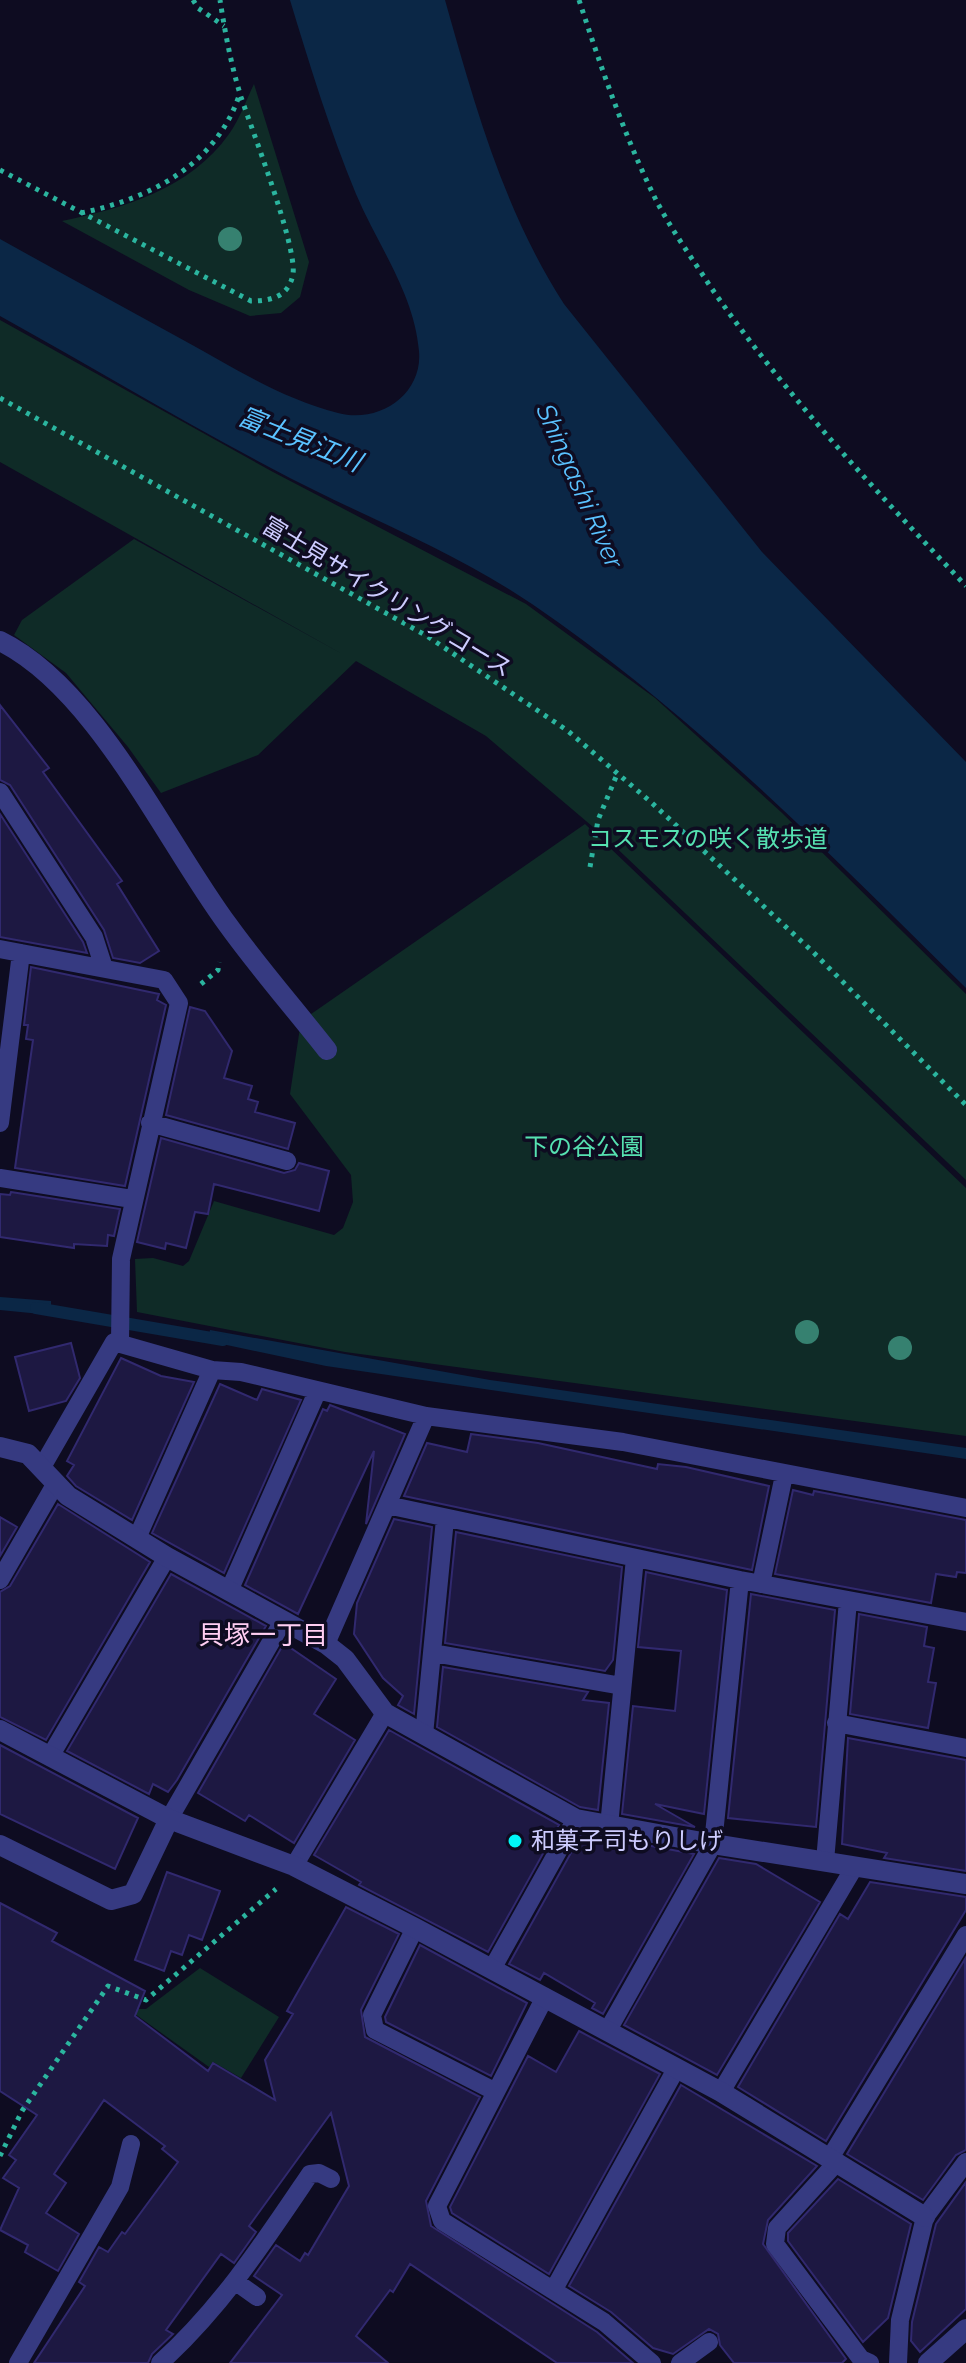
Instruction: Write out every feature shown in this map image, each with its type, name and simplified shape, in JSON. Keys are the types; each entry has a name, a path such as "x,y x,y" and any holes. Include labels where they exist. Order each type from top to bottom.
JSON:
{"street":[{"path":"0,641 51,675 81,709 157,814 227,924 327,1050"},
{"path":"0,1447 28,1454 68,1496 167,1557 326,1644 345,1659 385,1713 576,1819 966,1884"},
{"path":"0,1730 169,1819 294,1866 415,1928 721,2092 925,2217"},
{"path":"0,1845 111,1900 133,1894 169,1819"},
{"path":"928,2363 966,2329"}],"lane":[{"path":"0,792 94,937 104,968"},
{"path":"0,949 164,980 179,1003 132,1199 121,1259 121,1336 114,1342 42,1467"},
{"path":"0,1123 21,953"},
{"path":"150,1123 287,1161"},
{"path":"0,1178 132,1199"},
{"path":"121,1336 212,1370 241,1372 426,1416 623,1442 966,1508"},
{"path":"137,1538 212,1370"},
{"path":"229,1591 317,1392"},
{"path":"326,1644 426,1416"},
{"path":"761,1584 784,1475"},
{"path":"0,1580 56,1483"},
{"path":"387,1505 740,1580 966,1622"},
{"path":"424,1735 445,1519"},
{"path":"51,1755 167,1557"},
{"path":"609,1826 635,1558"},
{"path":"608,2030 713,1844 740,1580"},
{"path":"825,1861 848,1601"},
{"path":"169,1819 283,1621"},
{"path":"433,1653 622,1686"},
{"path":"294,1866 385,1713"},
{"path":"836,1723 966,1748"},
{"path":"492,1969 576,1819"},
{"path":"721,2092 855,1866"},
{"path":"415,1928 372,2015 375,2030 496,2092"},
{"path":"870,2363 861,2359 775,2244 777,2228 834,2160 966,1935"},
{"path":"545,1997 437,2206 442,2221 604,2322 652,2363"},
{"path":"554,2289 676,2069"},
{"path":"18,2363 110,2207 128,2167 131,2144"},
{"path":"898,2363 900,2320 925,2217 966,2162"},
{"path":"160,2363 198,2329 236,2282 310,2174 319,2173 331,2179"},
{"path":"236,2282 257,2297"},
{"path":"680,2363 709,2342"}],"path":[{"path":"193,0 198,8 224,26"},
{"path":"0,170 251,301 267,301 284,292 293,272 289,246 240,92 220,0"},
{"path":"579,0 610,91 656,200 710,284 752,347 837,450 966,586"},
{"path":"80,213 137,198 198,159 223,133 240,92"},
{"name":"富士見サイクリングコース","path":"0,398 427,636 568,731 618,772 813,952 966,1105"},
{"path":"590,867 598,820 618,772"},
{"path":"179,1003 218,970 227,924"},
{"path":"0,2156 22,2111 108,1986 146,2000 260,1899 272,1893 294,1866"}],"green space":[{"path":"254,84 309,262 300,297 281,313 250,316 189,290 62,221 132,202 195,169 229,134"},
{"name":"コスモスの咲く散歩道","path":"0,320 273,472 526,604 655,698 781,812 966,994 966,1180 606,838 486,736 356,661 258,755 161,793 128,747 66,673 14,635 22,620 134,539 344,655 0,462"},
{"name":"下の谷公園","path":"585,824 966,1188 966,1436 345,1352 137,1312 135,1259 153,1258 183,1266 189,1261 214,1201 334,1235 343,1228 353,1202 351,1175 290,1094 301,1021"},
{"path":"200,1968 279,2017 241,2078 213,2062 209,2067 128,2009 146,2009"}],"water":[{"path":"290,0 445,0 493,157 524,232 564,304 762,552 966,762 966,988 758,786 704,738 648,691 532,604 469,566 235,449 0,316 0,239 240,372 298,400 353,415 382,410 406,393 414,381 419,351 410,309 347,170"},
{"path":"0,1297 51,1301 51,1315 0,1310"},
{"path":"210,1330 490,1380 966,1448 966,1459 326,1366 208,1341"}],"building":[{"path":"0,705 49,768 43,772 122,881 117,884 159,951 140,963 113,958 104,930 10,785 0,780"},
{"path":"0,814 83,942 87,953 0,937"},
{"path":"31,967 159,994 157,1000 166,1005 125,1186 15,1168 33,1040 26,1039 28,1025 24,1025"},
{"path":"190,1007 205,1011 232,1051 224,1078 252,1086 248,1099 258,1102 255,1112 295,1123 288,1149 166,1115"},
{"path":"161,1138 284,1173 295,1170 299,1163 329,1171 319,1211 214,1184 208,1214 195,1212 186,1248 166,1243 165,1249 137,1242"},
{"path":"11,1192 120,1209 114,1236 108,1235 107,1246 74,1244 74,1248 0,1237 0,1194 10,1195"},
{"path":"71,1343 80,1378 66,1401 29,1411 15,1357"},
{"path":"121,1358 161,1376 194,1382 132,1520 76,1486 67,1476 74,1465 67,1461"},
{"path":"220,1384 257,1400 262,1389 301,1400 224,1573 152,1533"},
{"path":"330,1405 405,1434 366,1524 374,1451 298,1614 245,1585 323,1409 327,1411"},
{"path":"471,1434 538,1443 657,1469 658,1464 686,1467 769,1486 752,1570 404,1496 427,1443 467,1452"},
{"path":"793,1490 813,1495 814,1491 966,1520 966,1573 957,1572 956,1577 936,1574 931,1603 775,1574"},
{"path":"58,1504 150,1562 46,1740 0,1717 0,1592 10,1586"},
{"path":"0,1517 17,1527 0,1556"},
{"path":"394,1519 432,1527 414,1714 398,1705 403,1696 383,1678 354,1634 357,1603"},
{"path":"456,1532 622,1567 613,1660 605,1671 445,1643"},
{"path":"646,1572 727,1590 704,1814 655,1804 695,1827 622,1814 633,1706 675,1711 681,1651 638,1647"},
{"path":"171,1574 266,1626 177,1780 168,1792 153,1784 149,1794 67,1751"},
{"path":"751,1594 835,1610 816,1827 728,1818"},
{"path":"859,1614 927,1627 924,1646 934,1648 928,1682 936,1683 928,1728 850,1714"},
{"path":"287,1638 285,1644 336,1679 314,1714 355,1740 294,1843 249,1815 245,1821 198,1793"},
{"path":"443,1667 588,1692 583,1700 609,1703 598,1810 580,1807 437,1727"},
{"path":"389,1730 559,1825 488,1952 359,1885 361,1882 314,1855"},
{"path":"848,1738 966,1760 966,1871 884,1858 887,1853 842,1844"},
{"path":"0,1745 138,1818 115,1869 0,1814"},
{"path":"582,1833 694,1854 603,2014 592,2008 595,2003 544,1973 540,1980 509,1964"},
{"path":"719,1858 756,1864 820,1902 717,2075 624,2025"},
{"path":"167,1872 220,1891 202,1940 189,1935 182,1955 171,1951 164,1971 135,1960"},
{"path":"870,1882 966,1897 966,1910 826,2141 738,2087 840,1914 848,1919"},
{"path":"0,1903 57,1933 52,1941 145,1991 135,2016 208,2071 213,2063 275,2100 265,2060 293,2014 287,2011 346,1907 399,1934 361,2010 365,2037 480,2097 426,2201 431,2226 597,2332 633,2363 557,2363 410,2264 393,2292 390,2290 356,2336 388,2363 230,2363 282,2295 254,2276 276,2245 300,2261 305,2253 308,2255 349,2186 331,2113 249,2226 256,2232 234,2263 221,2254 166,2330 173,2334 152,2354 148,2363 34,2363 85,2286 79,2282 99,2247 108,2252 122,2232 125,2234 178,2162 162,2149 165,2146 104,2100 54,2174 66,2183 46,2213 79,2234 58,2271 25,2252 28,2245 0,2230 19,2188 3,2178 16,2160 9,2155 37,2115 0,2091"},
{"path":"420,1945 527,2003 491,2076 386,2022 385,2017"},
{"path":"965,1959 966,2150 956,2155 923,2200 847,2154"},
{"path":"579,2031 660,2074 549,2274 452,2213 450,2207 528,2056 556,2072"},
{"path":"681,2085 817,2166 768,2220 763,2244 846,2359 842,2363 734,2363 720,2345 718,2334 709,2329 673,2354 653,2348 611,2312 569,2286"},
{"path":"838,2179 911,2224 888,2318 863,2342 788,2241 788,2233"},
{"path":"966,2182 966,2309 920,2352 911,2341 912,2322 936,2224"}],"waterway":[{"path":"36,1308 223,1340"}],"place":[{"name":"和菓子司もりしげ","path":"515,1841"}],"district":[{"name":"貝塚一丁目","path":"263,1635"}],"water label":[{"name":"富士見江川","path":"300,439"},
{"name":"Shingashi River","path":"580,486"}]}
